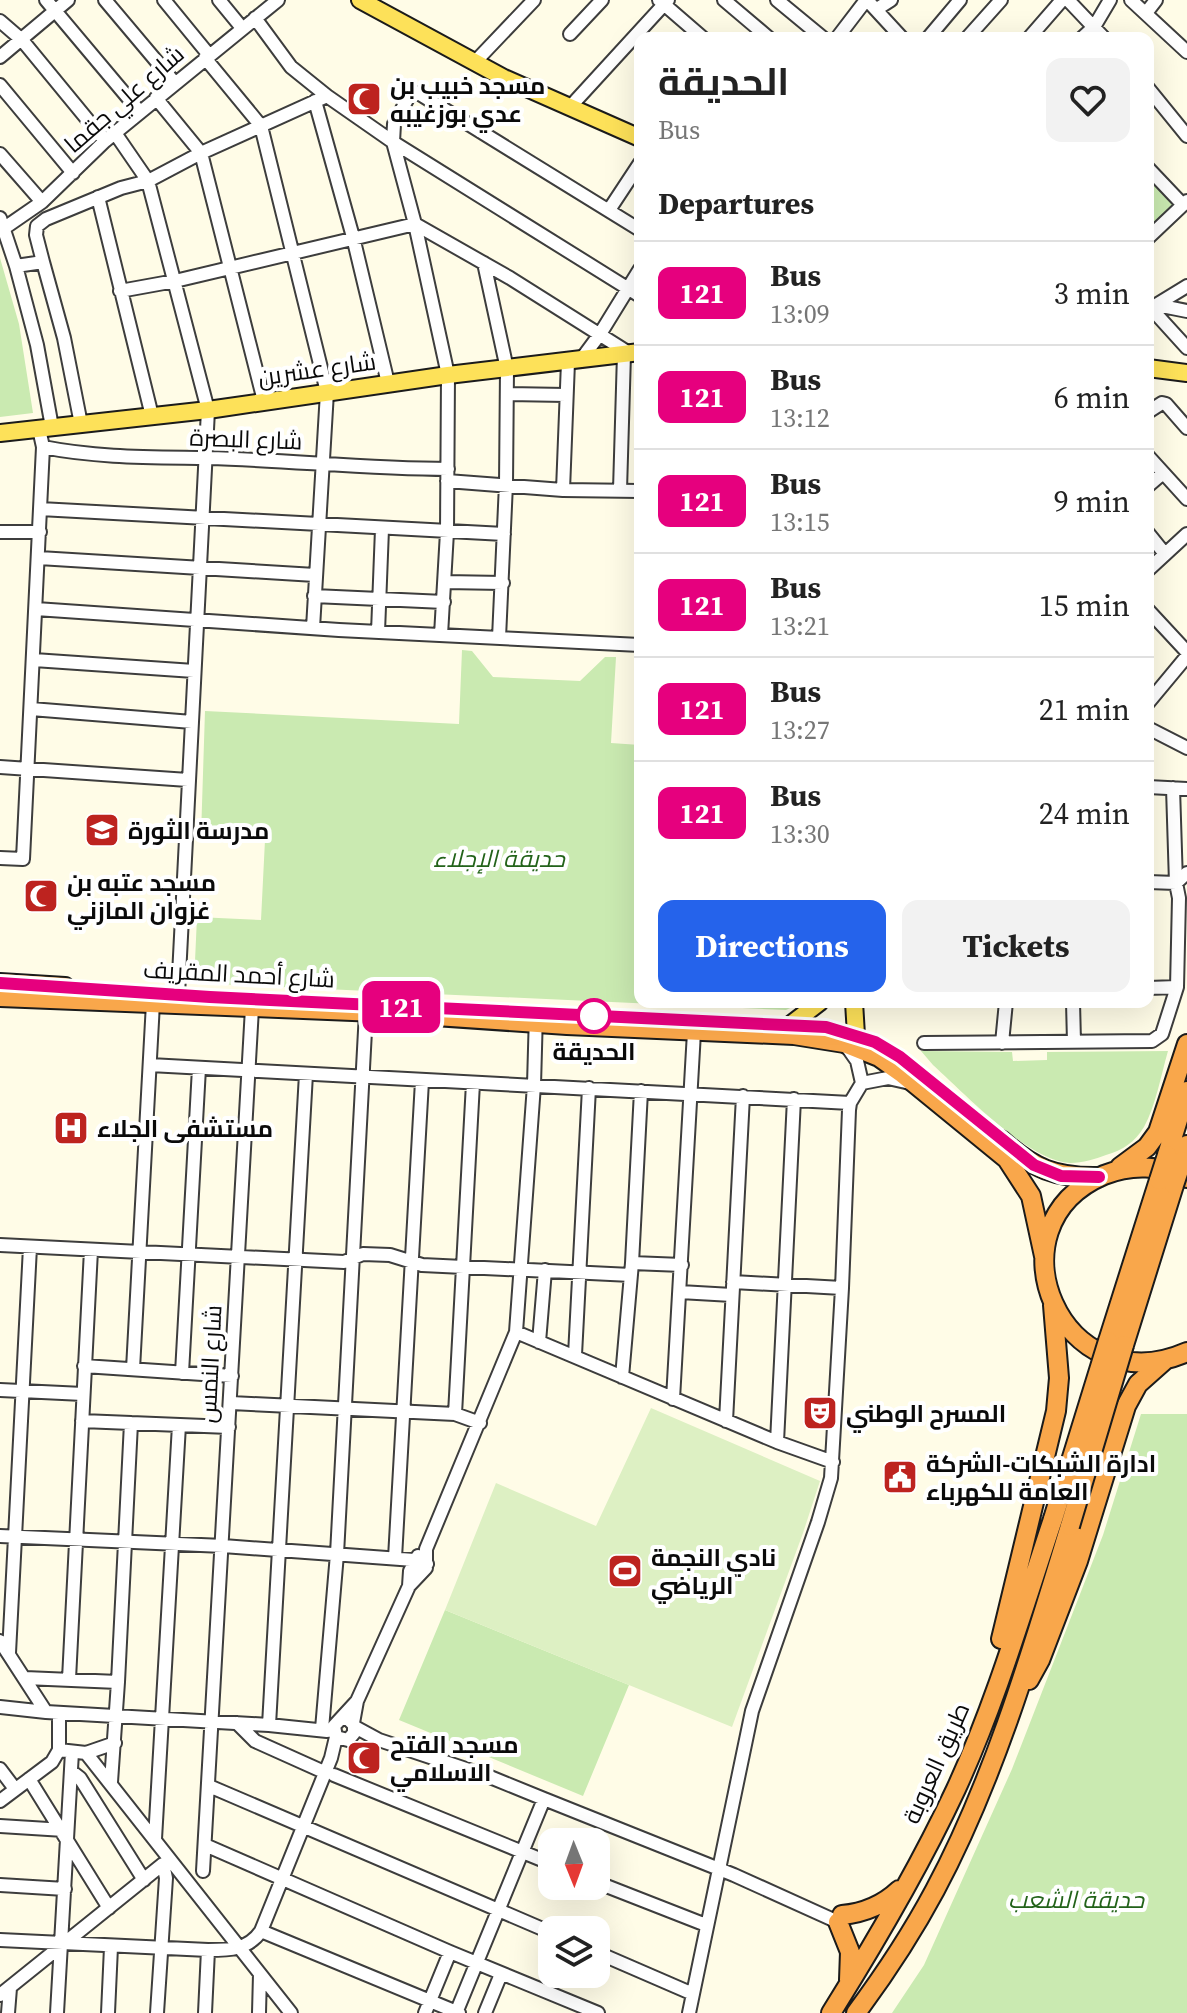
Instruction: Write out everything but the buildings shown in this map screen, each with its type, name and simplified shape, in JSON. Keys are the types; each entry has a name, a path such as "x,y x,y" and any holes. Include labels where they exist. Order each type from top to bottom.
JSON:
{"highway":[{"name":"شارع أحمد المقريف","path":"0,983 45,992 153,1003 826,1027 879,1057 917,1084 998,1150 1017,1171 1031,1196 1044,1256 1047,1289 1053,1305 1059,1378 1056,1411 996,1656 990,1701"},
{"name":"شارع أحمد المقريف","path":"0,997 45,992 178,995 875,1042 923,1073 1034,1165 1061,1176 1106,1174 1145,1167 1176,1167"},
{"path":"1044,1256 1050,1232 1061,1209 1085,1185 1136,1157 1158,1132 1187,1044"},
{"path":"1061,1522 1116,1343 1176,1167 1187,1091"},
{"path":"1053,1305 1069,1330 1106,1356 1135,1362 1165,1360 1187,1352"},
{"path":"1013,1701 1036,1668 1061,1608 1126,1406 1138,1384 1165,1360"},
{"name":"طريق العروبة","path":"831,2013 877,1940 955,1790 1061,1522"},
{"name":"طريق العروبة","path":"856,2013 899,1952 935,1891 978,1796 1013,1701 1061,1522"},
{"path":"848,1986 850,1952 840,1918 881,1904 910,1876"}],"main road":[{"path":"360,0 504,78 634,135"},
{"name":"شارع عشرين","path":"0,433 208,410 388,383 631,353"},
{"path":"1154,369 1187,373"},
{"path":"790,1025 812,1008"},
{"path":"850,1039 853,1008"}],"street":[{"path":"46,0 140,112"},
{"path":"0,57 68,0"},
{"path":"105,0 174,82"},
{"path":"164,0 261,126 327,392 313,628"},
{"path":"219,0 242,28"},
{"name":"شارع علي جقما","path":"2,225 42,202 174,82 278,0"},
{"path":"475,62 534,0"},
{"path":"724,0 762,32"},
{"path":"777,0 816,32"},
{"path":"843,32 870,3 891,0"},
{"path":"933,32 960,0"},
{"path":"972,32 1001,0"},
{"path":"1035,32 1065,0 1099,32"},
{"path":"1089,32 1110,0"},
{"path":"1131,0 1187,52"},
{"path":"1146,13 1156,0"},
{"path":"638,32 664,2 696,32"},
{"path":"570,34 593,3"},
{"path":"870,3 897,32"},
{"path":"255,18 291,67 321,99 634,292"},
{"path":"0,21 22,40 148,181 208,410 178,995"},
{"path":"570,107 634,36"},
{"path":"628,43 634,48"},
{"path":"0,85 73,173"},
{"path":"441,635 447,532 448,375 399,163 394,124 409,96 418,93 634,226"},
{"path":"1154,95 1187,136"},
{"path":"156,98 201,153 264,401"},
{"path":"81,424 64,338 36,235 37,226 46,219 98,197 148,181 201,153 321,99"},
{"path":"321,99 388,383"},
{"path":"0,154 42,202"},
{"path":"609,210 634,172"},
{"path":"1154,174 1185,203 1154,232"},
{"path":"98,197 152,416"},
{"path":"120,291 175,281 415,224 631,353 620,490"},
{"path":"0,858 23,859 46,428 37,345 2,225"},
{"path":"16,266 43,262"},
{"path":"484,263 507,369 506,484 499,638"},
{"path":"563,490 566,395 574,361 600,334 634,278"},
{"path":"1154,305 1182,289 1187,309 1154,306"},
{"path":"1154,308 1187,348"},
{"path":"507,394 566,395"},
{"path":"1154,408 1166,404 1187,428"},
{"name":"شارع البصرة","path":"43,447 95,456 321,464 447,475 563,490 634,491"},
{"path":"1154,463 1187,499"},
{"path":"1154,481 1163,473"},
{"path":"40,509 504,534"},
{"path":"378,632 382,529"},
{"path":"0,532 40,532"},
{"path":"1154,564 1187,534"},
{"path":"1154,540 1165,554"},
{"path":"39,558 315,575"},
{"path":"445,582 503,583"},
{"path":"314,596 444,602"},
{"path":"36,609 378,632 634,645"},
{"path":"1154,617 1187,654 1154,696"},
{"path":"34,660 194,671"},
{"path":"1154,684 1160,688"},
{"path":"31,709 192,722"},
{"path":"1154,731 1187,748"},
{"path":"0,767 188,780"},
{"path":"1154,787 1187,789"},
{"path":"924,1043 1152,1041 1162,1034 1177,987 1179,898 1173,788"},
{"path":"1154,882 1176,883 1187,873"},
{"path":"1154,988 1177,987"},
{"path":"133,1369 153,1003"},
{"name":"شارع النمس","path":"203,1871 252,1008"},
{"path":"1002,1043 1005,1008"},
{"path":"1073,1008 1074,1042"},
{"path":"340,1730 337,1554 366,1012"},
{"path":"411,1565 426,1549 516,1332 536,1018"},
{"path":"673,1399 694,1032"},
{"path":"689,2013 757,1690 826,1499 833,1462 850,1103 862,1083 850,1039"},
{"path":"150,1065 850,1103"},
{"path":"182,1373 199,1068"},
{"path":"269,1725 306,1074"},
{"path":"862,1083 888,1078 917,1084"},
{"path":"0,1940 208,1950 240,1948 255,1939 261,1931 301,1827 329,1774 340,1730 357,1701 409,1586 411,1565 404,1411 422,1081"},
{"path":"455,1414 473,1083"},
{"path":"575,1355 589,1088"},
{"path":"622,1377 641,1091"},
{"path":"726,1421 743,1096"},
{"path":"777,1442 794,1099"},
{"path":"0,1245 344,1262 357,1255 399,1256 413,1262 579,1272 682,1265"},
{"path":"9,1653 30,1247"},
{"path":"69,1679 91,1250"},
{"path":"539,1342 545,1270"},
{"path":"680,1292 784,1285 842,1288"},
{"path":"516,1332 777,1442 833,1462"},
{"path":"84,1366 232,1376"},
{"path":"0,1390 83,1394"},
{"path":"231,1403 455,1414 480,1423"},
{"path":"82,1421 229,1427"},
{"path":"111,1782 131,1423"},
{"path":"155,1839 179,1425"},
{"path":"0,1536 337,1554 411,1565"},
{"path":"0,1641 53,1712 71,1771 65,1833 65,1889 57,2013"},
{"path":"25,1678 118,1682"},
{"path":"0,1707 340,1730 490,1777 734,1875 745,1876 840,1918"},
{"path":"237,1723 255,1741 538,1858"},
{"path":"0,1801 65,1751 86,1753 115,1743"},
{"path":"86,1753 155,1839 167,1863 290,2010 305,2013"},
{"path":"0,1769 15,1789"},
{"path":"71,1771 80,1778 144,1880"},
{"path":"29,1779 109,1908"},
{"path":"209,1786 538,1927"},
{"path":"261,1931 427,2007 457,2013 544,1799"},
{"path":"0,1826 65,1833"},
{"path":"205,1845 598,2013"},
{"path":"8,2013 5,1992 167,1863"},
{"path":"157,2013 167,1863"},
{"path":"0,1885 65,1889"},
{"path":"610,1887 706,1925"},
{"path":"108,2013 111,1947"},
{"path":"205,2013 208,1950"},
{"path":"427,2007 450,1952"},
{"path":"610,1958 693,1994"},
{"path":"259,2013 260,1974"},
{"path":"485,2013 501,1974"}],"green space":[{"path":"1154,175 1183,205 1154,232"},
{"path":"0,258 19,324 33,413 0,417"},
{"name":"حديقة الإجلاء","path":"462,650 472,651 493,677 580,681 605,657 616,657 611,743 634,745 634,1003 194,983 197,917 261,920 265,840 201,836 205,711 459,724"},
{"name":"حديقة الإجلاء","path":"742,1008 790,1008 786,1010"},
{"path":"921,1051 1012,1052 1013,1061 1047,1060 1047,1052 1168,1051 1152,1109 1137,1137 1112,1153 1070,1163 1035,1151 997,1124"},
{"name":"نادي النجمة الرياضي","path":"651,1408 820,1481 732,1727 445,1610 496,1483 596,1526"},
{"name":"حديقة الشعب","path":"1141,1414 1187,1414 1187,2013 892,2013 924,1965 1012,1769 1103,1535"},
{"path":"445,1610 629,1685 583,1796 399,1720"}],"bus line":[{"name":"121","path":"0,983 210,997 826,1027 875,1042 900,1057 1034,1165 1061,1176 1099,1177"}],"place":[{"name":"مسجد خبيب بن عدي بوزغيبه","path":"364,99"},
{"name":"مدرسة الثورة","path":"102,830"},
{"name":"مسجد عتبه بن غزوان المازني","path":"41,896"},
{"name":"الحديقة","path":"594,1016"},
{"name":"مستشفى الجلاء","path":"71,1128"},
{"name":"المسرح الوطني","path":"820,1413"},
{"name":"ادارة الشبكات-الشركة العامة للكهرباء","path":"900,1477"},
{"name":"نادي النجمة الرياضي","path":"625,1571"},
{"name":"مسجد الفتح الاسلامي","path":"364,1758"}]}
